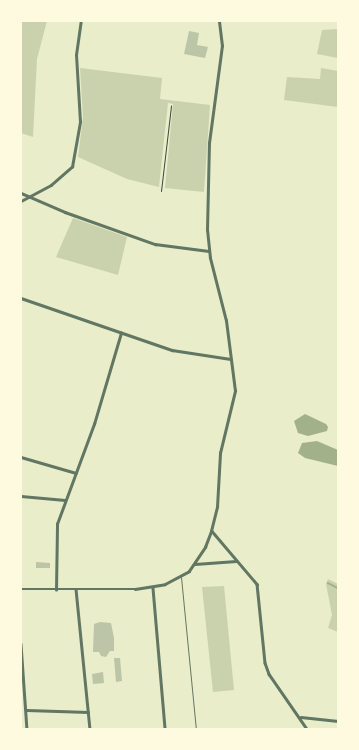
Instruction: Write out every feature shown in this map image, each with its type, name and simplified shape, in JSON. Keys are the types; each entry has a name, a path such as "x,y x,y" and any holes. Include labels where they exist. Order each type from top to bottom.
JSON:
{"street":[{"path":"21,201 30,198 62,177 72,167 80,122 76,55 81,21"},
{"path":"21,589 56,590 153,588 182,577 195,564 212,531 217,507 220,453 235,391 226,321 209,251 209,143 221,52 220,21"},
{"path":"21,193 30,198 155,244 209,251"},
{"path":"21,298 121,333 190,355 230,359"},
{"path":"56,590 55,537 65,500 94,424 121,333"},
{"path":"21,457 76,473"},
{"path":"21,496 65,500"},
{"path":"212,531 236,561 252,577 259,590 265,664 269,674 307,729"},
{"path":"195,564 236,561"},
{"path":"153,588 165,729"},
{"path":"76,589 90,729"},
{"path":"21,644 27,710 27,729"},
{"path":"27,710 88,712"},
{"path":"300,717 338,721"}],"lane":[{"path":"182,577 196,729"}],"path":[{"path":"161,191 171,106"}],"shaded area":[{"path":"21,21 47,21 37,59 33,137 21,133"},
{"path":"338,29 338,58 317,54 322,30"},
{"path":"80,68 162,78 160,99 210,105 204,192 165,188 173,104 168,103 159,187 127,179 78,157 83,117"},
{"path":"321,68 338,71 338,107 284,100 287,77 320,79"},
{"path":"73,218 127,237 118,275 56,257"},
{"path":"305,414 326,424 328,427 327,431 308,436 298,433 294,421"},
{"path":"317,441 338,450 338,466 305,458 298,453 302,443"},
{"path":"328,579 338,584 338,632 328,628 332,615 326,584"},
{"path":"224,586 234,690 213,692 202,587"}],"building":[{"path":"189,31 199,33 197,45 208,47 205,58 184,54"},
{"path":"36,562 50,563 50,568 36,568"},
{"path":"100,622 111,623 114,638 114,651 110,651 106,657 101,656 99,652 93,652 94,624"},
{"path":"114,658 120,658 122,681 116,682"},
{"path":"103,672 104,683 93,684 92,674"}],"waterway":[{"path":"328,583 338,588"}]}
